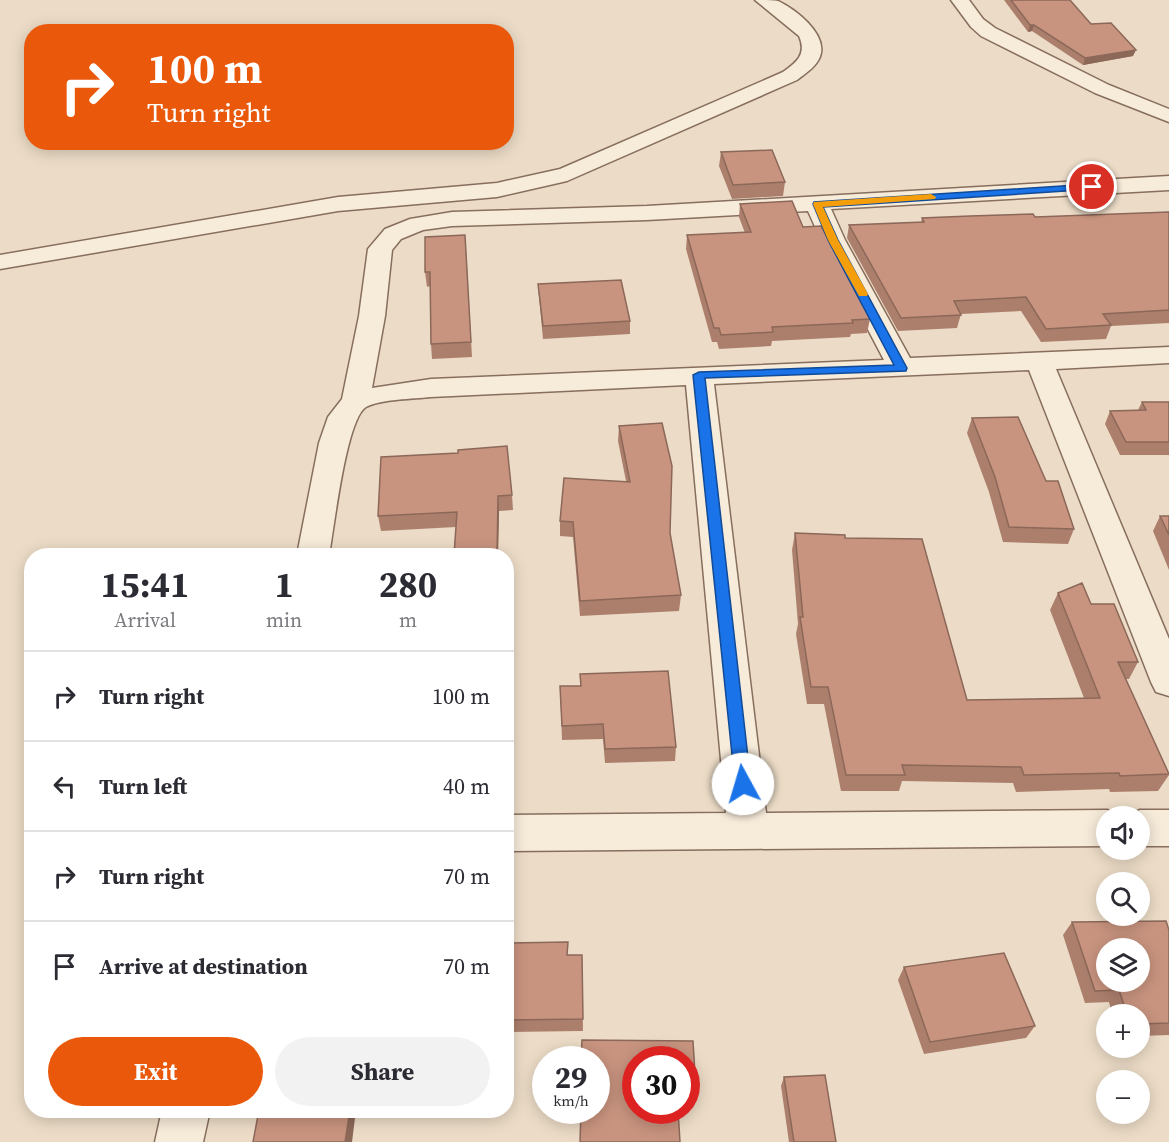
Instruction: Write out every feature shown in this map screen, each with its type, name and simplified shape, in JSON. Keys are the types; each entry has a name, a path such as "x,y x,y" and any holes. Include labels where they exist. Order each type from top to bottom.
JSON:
{"street":[{"path":"0,262 327,206 497,190 567,174 806,67 812,57 813,46 809,36 764,0"},
{"path":"960,0 976,23 988,32 1102,89 1169,116"},
{"path":"314,548 334,443 342,417 356,401 372,316 380,249 393,234 418,224 452,219 817,204 1169,183"},
{"path":"817,204 833,240 902,368"},
{"path":"356,401 393,392 431,388 1169,355"},
{"path":"1040,362 1159,627 1169,682"},
{"path":"699,375 748,831"},
{"path":"514,833 1096,828"},
{"path":"1150,828 1169,828"},
{"path":"179,1142 184,1118"}],"building":[{"path":"1011,0 1070,0 1091,24 1111,23 1136,50 1085,58 1034,25 1030,25"},
{"path":"772,150 785,182 733,185 721,152"},
{"path":"792,201 803,227 821,226 870,319 852,320 853,323 772,327 773,332 721,335 719,328 714,328 687,235 751,232 740,204"},
{"path":"1169,212 1169,310 1103,314 1111,325 1046,329 1026,297 954,301 961,315 901,318 849,225 924,222 922,218 970,216 1033,214 1035,217"},
{"path":"465,235 471,342 431,344 430,272 425,272 425,237"},
{"path":"621,280 630,321 543,326 538,284"},
{"path":"1142,402 1169,402 1169,442 1126,442 1110,411 1146,410"},
{"path":"1018,417 1046,481 1058,481 1074,529 1009,527 995,477 972,418"},
{"path":"662,423 672,466 670,533 681,595 580,601 573,522 560,521 564,478 630,482 619,426"},
{"path":"507,446 512,495 498,496 497,548 454,548 457,512 378,516 381,457 458,453 458,450"},
{"path":"1160,516 1169,516 1169,535"},
{"path":"795,533 845,535 845,538 922,539 967,700 1100,698 1058,593 1082,583 1091,604 1114,604 1138,662 1118,662 1169,774 1024,775 1021,767 902,765 905,775 846,775 828,687 811,687 800,617 803,617"},
{"path":"668,671 676,747 605,749 603,724 562,726 560,686 581,686 580,674"},
{"path":"1150,921 1166,921 1169,930 1169,1023 1150,1024 1150,1004 1124,1004 1120,992 1150,992 1150,938 1096,938 1095,991 1072,922 1096,922 1096,926 1150,926"},
{"path":"568,942 567,955 582,955 583,1019 514,1020 514,943"},
{"path":"1004,953 1035,1026 930,1042 904,967"},
{"path":"582,1040 693,1041 693,1046 622,1046 622,1124 679,1124 680,1142 580,1142 581,1124 610,1124 610,1046 582,1046"},
{"path":"825,1075 836,1142 794,1142 784,1077"},
{"path":"258,1118 349,1118 345,1142 253,1142"}],"slow traffic":[{"path":"863,294 833,240 817,204 931,197"}],"route":[{"path":"743,784 699,375 902,368 833,240 817,204 1092,187"}]}
